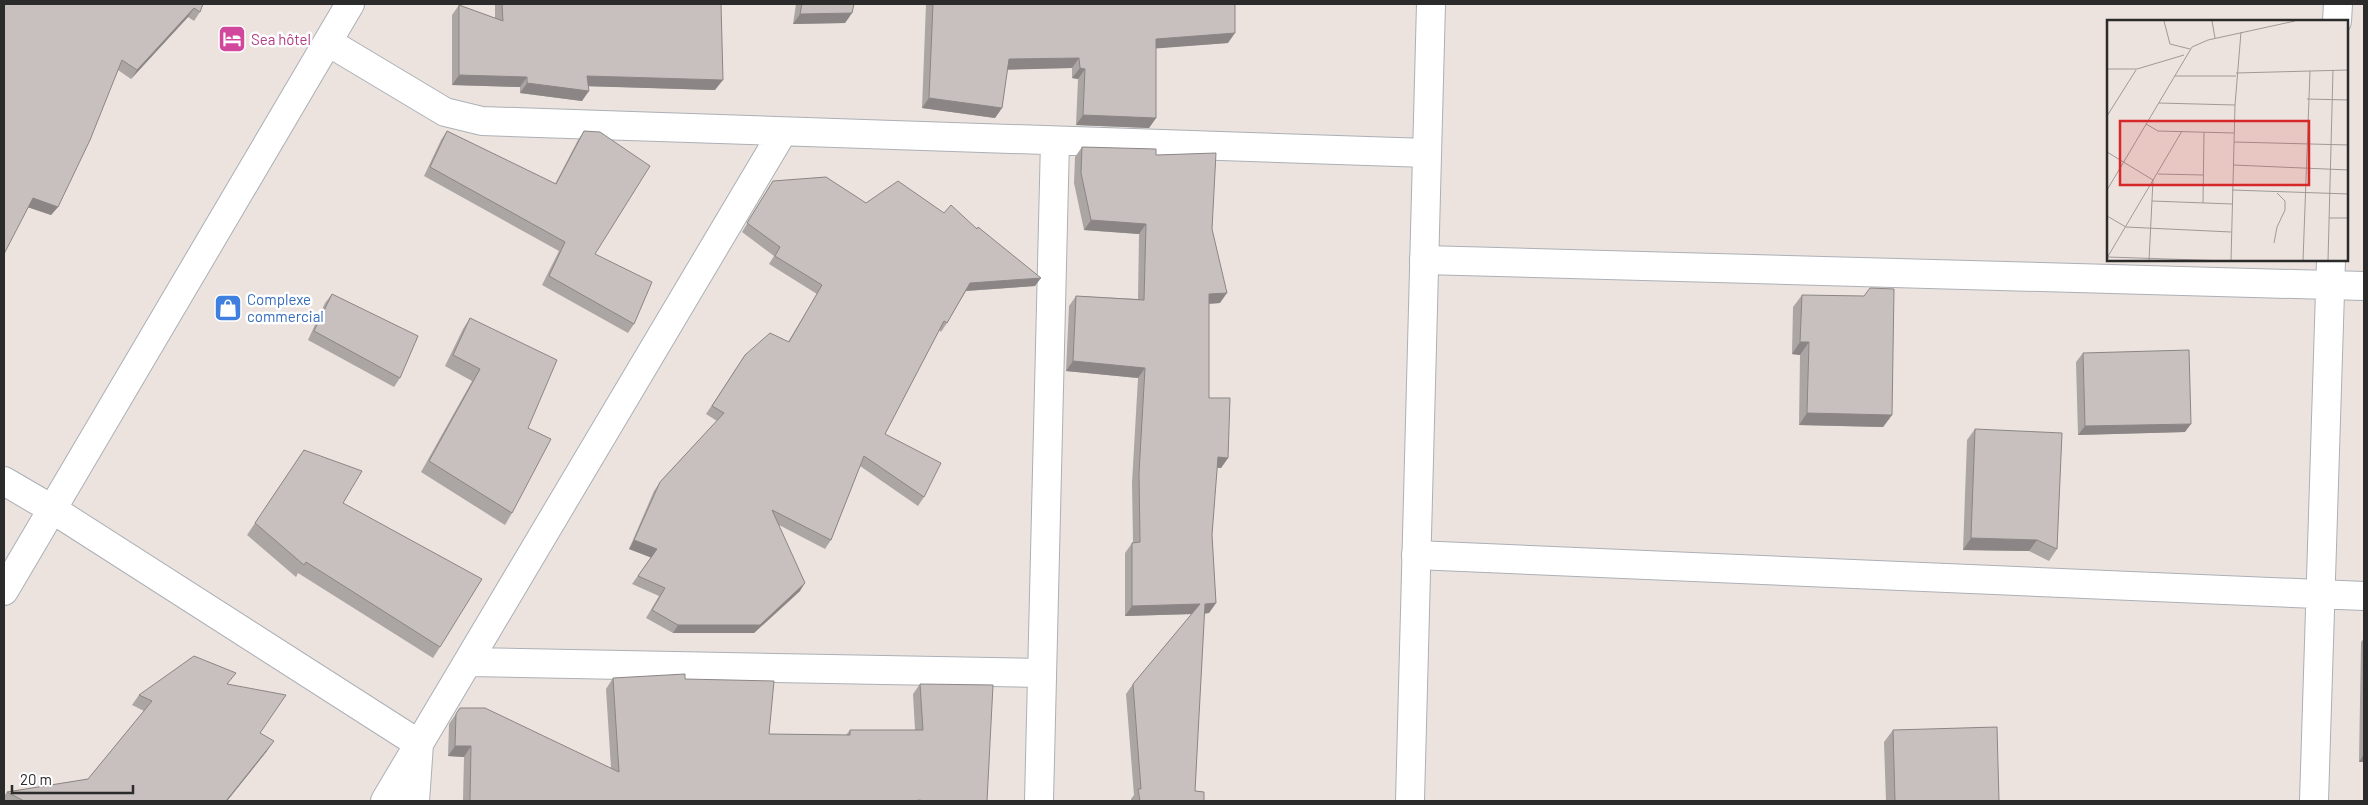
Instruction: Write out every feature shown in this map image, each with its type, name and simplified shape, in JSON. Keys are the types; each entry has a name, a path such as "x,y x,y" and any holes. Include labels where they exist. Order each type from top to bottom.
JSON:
{"street":[{"path":"4,591 350,4"},
{"path":"1410,801 1431,4"},
{"path":"2337,20 2338,4"},
{"path":"328,42 445,112 482,121 782,133 1426,153"},
{"path":"385,801 782,133"},
{"path":"1039,801 1055,141"},
{"path":"1424,260 2330,272 2364,286"},
{"path":"2314,801 2330,272"},
{"path":"4,481 52,509 419,744"},
{"path":"1416,555 2364,596"},
{"path":"468,662 1042,673"},
{"path":"415,801 419,744"}],"building":[{"path":"4,4 203,4 200,12 194,8 137,70 122,60 90,140 58,207 33,198 4,254"},
{"path":"502,4 721,4 723,80 587,76 589,91 527,83 527,77 459,75 459,5 503,21"},
{"path":"802,4 854,4 852,13 800,14"},
{"path":"933,4 1235,4 1235,33 1156,39 1156,118 1083,115 1085,69 1080,68 1079,58 1009,59 1002,108 929,98"},
{"path":"447,131 556,184 584,131 600,132 650,166 595,254 652,282 634,324 549,276 565,242 430,167"},
{"path":"1082,147 1156,149 1156,155 1216,153 1212,229 1227,293 1209,294 1209,398 1230,398 1228,458 1218,457 1212,535 1216,603 1205,604 1195,791 1204,792 1204,801 1140,801 1138,789 1141,789 1133,684 1200,604 1132,606 1132,543 1140,542 1139,473 1145,368 1073,361 1076,296 1144,300 1146,224 1091,220 1081,173"},
{"path":"826,177 866,203 898,181 944,213 951,205 977,229 978,227 1041,278 970,283 947,323 944,321 885,434 941,463 924,497 864,456 831,540 772,510 805,583 760,625 678,625 652,610 665,588 638,576 657,549 634,540 660,482 724,413 712,406 745,355 770,333 789,342 822,285 775,256 780,247 747,223 773,181"},
{"path":"1870,288 1894,289 1892,415 1807,413 1809,342 1800,342 1802,295 1864,296"},
{"path":"332,294 418,336 400,378 314,331"},
{"path":"470,318 557,360 528,428 551,439 512,513 429,461 480,369 453,355"},
{"path":"2189,350 2191,424 2085,426 2083,353"},
{"path":"1975,429 2062,433 2057,549 2037,540 1971,538"},
{"path":"304,450 362,471 343,503 482,579 440,647 306,562 304,565 255,523"},
{"path":"194,656 236,673 227,684 286,695 260,733 274,741 226,801 24,801 7,792 88,779 152,701 139,695"},
{"path":"685,674 685,679 774,681 769,734 850,735 850,730 923,730 920,684 993,685 987,801 470,801 471,746 455,746 456,714 460,708 485,708 619,772 613,678"},
{"path":"1997,727 1999,801 1895,801 1893,730"}],"place":[{"name":"Sea hôtel","path":"232,39"},
{"name":"Complexe commercial","path":"228,308"}]}
